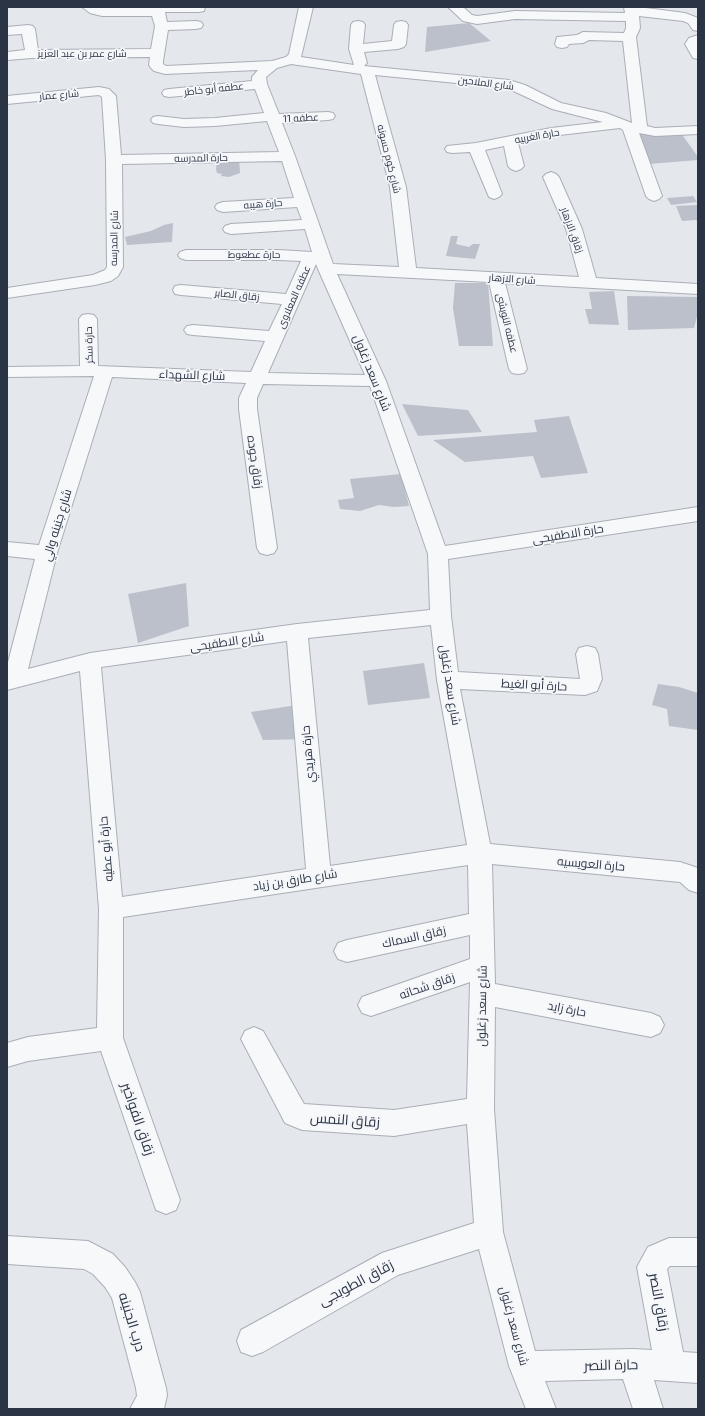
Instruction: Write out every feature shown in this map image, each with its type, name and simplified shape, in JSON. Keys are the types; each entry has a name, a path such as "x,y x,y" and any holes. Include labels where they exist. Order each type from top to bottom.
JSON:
{"street":[{"path":"89,7 102,12 199,8"},
{"path":"260,84 260,77 264,71 296,55 306,7"},
{"path":"455,7 468,18 477,20 523,11 575,15 632,10 686,17 693,20 698,27"},
{"path":"159,10 162,26 156,65 165,70 281,62"},
{"path":"632,10 633,28 629,37 630,127 654,196"},
{"path":"162,26 196,25"},
{"path":"358,26 356,49 398,45 401,25"},
{"path":"7,31 28,29 32,54"},
{"path":"562,44 562,40 583,39 583,36 629,37"},
{"path":"698,39 692,44 698,55"},
{"name":"شارع كوم حسونه","path":"356,49 364,70 398,187 408,272"},
{"name":"شارع عمر بن عبد العزيز","path":"7,56 32,54 157,53"},
{"name":"شارع الملاحين","path":"281,62 509,84 525,90 552,104 601,116 630,127 656,132 698,130"},
{"name":"عطفه أبو خاطر","path":"169,93 260,84"},
{"name":"شارع سعد زغلول","path":"260,84 288,156 310,224 320,261 377,381 438,554 441,616 448,680 480,853 483,966 480,1109 489,1232 524,1366 541,1409"},
{"name":"شارع عمار","path":"7,100 99,91 104,92 109,96"},
{"name":"شارع المدرسه","path":"7,292 105,278 115,267 114,160 109,96"},
{"name":"عطفه 11","path":"158,120 184,123 328,116"},
{"name":"حارة الغربيه","path":"452,150 510,141 551,132 630,127"},
{"path":"510,141 516,166"},
{"path":"476,147 494,194"},
{"name":"حارة المدرسه","path":"114,160 288,156"},
{"name":"زقاق الازهار","path":"551,177 574,229 589,283"},
{"name":"حارة هيبه","path":"223,207 303,202"},
{"path":"231,229 310,224"},
{"name":"حارة عطعوط","path":"186,256 279,255 320,261"},
{"name":"شارع الازهار","path":"320,261 408,272 698,289"},
{"name":"عطفه المعلاوى","path":"258,378 292,300 320,261"},
{"name":"عطفه النويشى","path":"496,278 518,368"},
{"name":"زقاق الصابر","path":"181,290 292,300"},
{"name":"حارة سكر","path":"88,319 97,371"},
{"name":"عطفه المعلاوى","path":"193,330 276,337"},
{"name":"شارع الشهداء","path":"7,372 97,371 258,378 377,381"},
{"name":"شارع جنينه والي","path":"10,681 97,371"},
{"name":"زقاق جوده","path":"258,378 248,398 248,409 267,548"},
{"name":"حارة الاطفيحى","path":"438,554 698,514"},
{"path":"7,549 47,553"},
{"name":"شارع الاطفيحى","path":"10,681 90,661 297,632 441,616"},
{"name":"حارة هريدي","path":"297,632 319,876"},
{"name":"حارة أبو الغيط","path":"448,680 585,687 589,685 591,679 587,654"},
{"name":"حارة أبو عطيه","path":"90,661 111,909 110,1038"},
{"name":"شارع طارق بن زياد","path":"111,909 319,876 480,853"},
{"name":"حارة العويسيه","path":"480,853 680,872 688,874 697,880"},
{"name":"زقاق السماك","path":"347,952 481,922"},
{"name":"زقاق شحاته","path":"371,1005 483,966"},
{"name":"حارة زايد","path":"482,993 651,1025"},
{"path":"7,1055 28,1048 110,1038"},
{"name":"زقاق الفواخير","path":"110,1038 166,1200"},
{"name":"زقاق النمس","path":"254,1038 292,1109 296,1114 302,1117 394,1123 480,1109"},
{"name":"زقاق الطوبجى","path":"252,1341 392,1263 489,1232"},
{"name":"درب الجنينه","path":"7,1250 88,1255 103,1264 115,1276 124,1292 151,1388 151,1403 146,1409"},
{"name":"زقاق النصر","path":"684,1367 652,1267 658,1257 669,1252 698,1252"},
{"path":"633,1364 648,1409"},
{"name":"حارة النصر","path":"524,1366 633,1364 684,1367"}],"building":[{"path":"469,23 491,41 425,52 427,27"},
{"path":"636,133 681,133 698,157 698,160 649,164"},
{"path":"239,158 240,173 229,177 221,176 222,174 217,173 217,159"},
{"path":"693,196 697,202 671,205 667,198"},
{"path":"698,205 698,222 696,220 682,221 676,206"},
{"path":"173,223 172,242 127,245 125,237 151,231"},
{"path":"451,236 458,236 456,244 469,247 473,244 480,244 475,259 446,256"},
{"path":"455,283 488,283 493,346 459,346 453,308"},
{"path":"614,291 619,325 589,324 585,309 592,309 589,292"},
{"path":"627,296 698,297 698,313 694,328 628,330"},
{"path":"402,404 468,410 482,432 418,436"},
{"path":"569,416 588,473 541,478 533,456 465,462 433,440 537,432 534,420"},
{"path":"401,474 409,506 394,507 379,505 360,511 340,509 338,500 354,498 350,479"},
{"path":"186,583 189,626 138,643 128,594"},
{"path":"424,663 430,698 368,705 363,671"},
{"path":"658,684 679,687 698,693 698,730 669,726 667,709 652,705"},
{"path":"304,704 307,739 263,740 251,712"}]}
